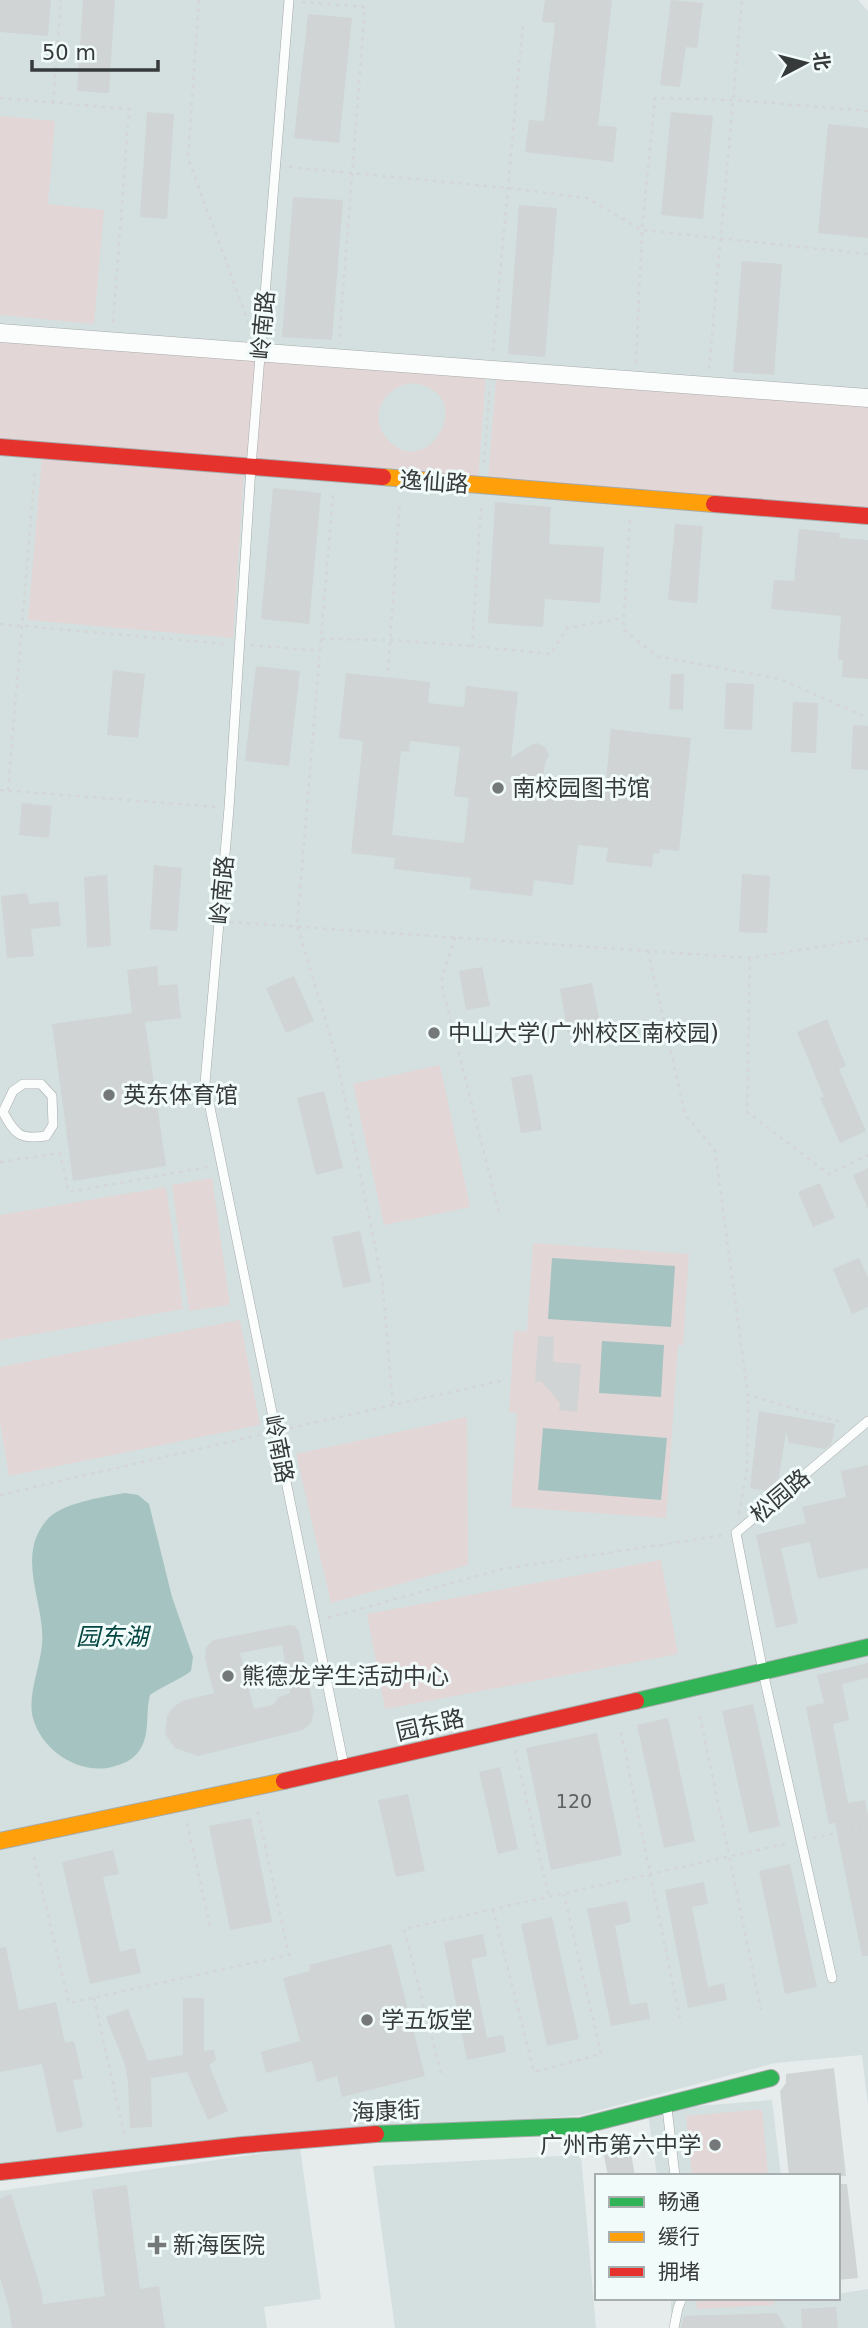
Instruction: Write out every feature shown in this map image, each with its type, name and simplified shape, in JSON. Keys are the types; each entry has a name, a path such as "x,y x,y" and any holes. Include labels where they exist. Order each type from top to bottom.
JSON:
{"street":[{"path":"0,333 868,398"},
{"name":"逸仙路","path":"0,447 868,516"},
{"name":"园东路","path":"0,1841 344,1768 868,1647"},
{"name":"海康街","path":"0,2172 370,2134 581,2126 771,2078"}],"lane":[{"name":"岭南路","path":"288,1 251,467 229,808 205,1083 344,1768"},
{"path":"23,1084 41,1084 52,1096 53,1125 46,1136 30,1138 14,1132 1,1112 13,1091 23,1084"},
{"name":"松园路","path":"832,1978 763,1672 736,1533 864,1424"},
{"path":"667,2103 675,2174"},
{"path":"674,2328 681,2300"}],"path":[{"path":"53,103 61,0"},
{"path":"199,0 188,158 251,327"},
{"path":"707,386 743,0"},
{"path":"288,1 365,7 338,359"},
{"path":"472,646 491,370 523,23"},
{"path":"0,98 129,109 111,342"},
{"path":"635,381 642,230 655,98 734,100 868,111"},
{"path":"275,166 587,198 642,230 868,254"},
{"path":"8,790 37,450"},
{"path":"335,474 297,926 335,1051 382,1280 393,1404"},
{"path":"388,671 401,479"},
{"path":"631,496 623,629 656,656 780,679 868,718"},
{"path":"321,639 390,640 551,654 567,628 624,618"},
{"path":"0,624 320,651"},
{"path":"0,790 229,808"},
{"path":"219,921 750,958 868,939"},
{"path":"455,937 441,982 500,1216"},
{"path":"315,1622 502,1569 736,1533 747,1468 748,1395 715,1151 685,1114 648,951"},
{"path":"750,958 747,1112 829,1174 868,1155"},
{"path":"0,1162 60,1153 69,1192 222,1164"},
{"path":"0,1495 505,1380"},
{"path":"748,1395 864,1424"},
{"path":"700,1716 761,2010"},
{"path":"510,1730 549,1897"},
{"path":"621,1732 681,2024"},
{"path":"29,1835 69,2003 94,1998 289,1955 253,1788"},
{"path":"183,1802 211,1930"},
{"path":"441,2073 404,1929 868,1826"},
{"path":"493,1909 534,2072 601,2054 564,1894"},
{"path":"94,1998 125,2139"}],"shaded area":[{"name":"中山大学(广州校区南校园)","path":"0,0 858,0 868,11 868,2105 862,2055 775,2063 581,2115 0,2167"},
{"path":"0,116 55,121 48,204 104,210 94,324 0,315"},
{"path":"0,339 256,357 248,464 0,443"},
{"path":"264,358 486,374 478,481 256,464","holes":["411,383 432,390 443,402 445,417 440,432 430,445 416,451 400,449 385,436 380,427 378,419 382,402 402,385"]},
{"path":"496,378 868,406 868,508 488,480"},
{"path":"42,457 244,472 233,638 28,620"},
{"path":"440,1065 470,1207 384,1225 353,1084"},
{"path":"212,1178 230,1305 189,1311 172,1185"},
{"path":"166,1187 183,1309 0,1340 0,1215"},
{"path":"533,1243 689,1254 683,1345 678,1345 666,1518 511,1507 517,1413 509,1412 514,1331 527,1331"},
{"path":"240,1320 260,1425 9,1476 0,1422 0,1367"},
{"path":"467,1417 468,1565 331,1603 296,1454"},
{"path":"661,1560 678,1654 385,1709 367,1614"},
{"name":"广州市第六中学","path":"772,2100 781,2174 657,2174 648,2113"},
{"path":"762,2109 768,2174 692,2174 686,2116"},
{"name":"新海医院","path":"300,2148 321,2299 264,2307 267,2328 0,2328 0,2191"},
{"path":"581,2155 596,2328 395,2328 373,2166"},
{"path":"868,2289 868,2328 669,2328 671,2300 840,2300 840,2294"},
{"path":"696,2300 774,2300 774,2305 697,2309"}],"water":[{"path":"552,1258 675,1266 671,1327 548,1319"},
{"path":"602,1341 664,1345 661,1397 599,1393"},
{"path":"543,1428 667,1438 661,1500 538,1490"},
{"name":"园东湖","path":"125,1493 138,1495 149,1504 172,1597 193,1657 191,1671 150,1695 145,1738 136,1754 127,1762 100,1769 75,1764 53,1750 44,1741 33,1718 32,1701 41,1654 42,1629 32,1566 33,1550 37,1535 46,1521 61,1510 82,1502"}],"building":[{"path":"0,0 51,0 48,36 0,32"},
{"path":"83,0 115,0 109,93 77,91"},
{"path":"545,0 612,0 598,125 617,127 613,162 525,152 529,120 544,121 555,23 542,22"},
{"path":"671,0 703,3 697,48 686,47 680,87 660,85"},
{"path":"308,14 352,18 339,143 294,138"},
{"path":"147,112 174,114 167,219 140,217"},
{"path":"671,112 713,116 703,219 661,215"},
{"path":"828,124 868,128 868,238 818,233"},
{"path":"293,197 343,200 332,340 282,337"},
{"path":"519,205 557,208 545,357 508,354"},
{"path":"742,261 782,264 774,375 733,372"},
{"path":"273,488 321,493 309,624 261,619"},
{"path":"495,502 551,507 549,544 604,547 600,603 545,599 543,627 488,623"},
{"path":"675,524 703,526 697,603 668,600"},
{"path":"799,529 840,533 839,538 868,540 868,679 842,677 843,660 838,659 841,616 771,609 774,580 794,581"},
{"path":"256,666 300,671 289,766 245,761"},
{"path":"113,670 145,674 138,738 107,735"},
{"name":"南校园图书馆","path":"346,673 430,682 428,703 464,707 466,686 518,692 511,758 533,744 545,747 549,755 545,763 541,794 604,801 611,729 691,738 679,851 660,849 659,854 653,853 652,867 606,862 608,848 578,845 573,885 534,880 532,896 470,889 471,878 394,869 395,858 351,853 363,741 339,738","holes":["410,741 460,747 454,796 469,798 464,843 392,835 401,751 409,752"]},
{"path":"671,674 684,674 683,710 669,709"},
{"path":"726,683 754,684 752,730 724,729"},
{"path":"793,702 818,703 816,753 791,752"},
{"path":"853,725 868,726 868,770 851,769"},
{"path":"22,803 52,806 49,838 19,835"},
{"path":"154,865 182,868 177,931 150,929"},
{"path":"742,874 770,876 767,933 739,932"},
{"path":"107,875 111,946 87,948 84,877"},
{"path":"27,893 29,904 58,901 61,926 31,929 34,956 7,958 1,896"},
{"name":"英东体育馆","path":"157,966 159,986 177,984 181,1018 145,1022 166,1166 73,1181 52,1024 132,1013 127,970"},
{"path":"482,967 490,1006 466,1010 459,971"},
{"path":"294,976 314,1021 286,1033 266,988"},
{"path":"592,983 601,1028 568,1034 560,989"},
{"path":"827,1019 846,1066 839,1069 866,1131 840,1143 820,1098 824,1097 797,1032"},
{"path":"532,1074 542,1130 521,1133 511,1078"},
{"path":"324,1091 343,1168 316,1175 297,1098"},
{"path":"868,1168 868,1209 853,1175"},
{"path":"820,1183 835,1218 813,1227 798,1192"},
{"path":"360,1231 371,1282 343,1288 332,1237"},
{"path":"859,1258 868,1277 868,1307 852,1314 833,1269"},
{"path":"538,1336 554,1337 553,1362 581,1364 577,1412 559,1410 560,1403 542,1382 535,1382"},
{"path":"759,1411 835,1424 832,1443 825,1449 789,1443 786,1431 777,1489 773,1492 750,1488"},
{"path":"868,1465 868,1568 818,1579 810,1542 781,1548 798,1623 776,1628 756,1535 806,1523 802,1507 846,1497 841,1471"},
{"name":"熊德龙学生活动中心","path":"295,1626 299,1632 314,1711 311,1723 303,1730 198,1756 175,1748 165,1734 167,1716 172,1708 182,1701 214,1693 205,1659 206,1647 214,1640","holes":["282,1645 290,1693 278,1698 273,1705 254,1709 240,1653"]},
{"path":"868,1663 868,1678 842,1684 849,1720 833,1724 848,1803 865,1800 868,1815 868,1956 862,1956 835,1823 829,1824 806,1707 824,1703 817,1675"},
{"path":"753,1704 780,1826 749,1833 722,1711"},
{"path":"668,1718 695,1841 664,1848 637,1725"},
{"path":"597,1733 622,1855 551,1870 526,1748"},
{"path":"500,1767 518,1849 498,1854 479,1772"},
{"path":"408,1794 425,1871 396,1877 378,1800"},
{"path":"251,1818 272,1922 230,1930 209,1826"},
{"path":"113,1850 119,1874 103,1877 120,1952 135,1948 141,1973 90,1984 62,1862"},
{"path":"790,1864 817,1987 785,1994 759,1871"},
{"path":"704,1882 708,1904 692,1907 708,1987 724,1983 727,2000 688,2008 665,1890"},
{"path":"627,1901 631,1922 615,1926 630,2005 647,2002 650,2019 611,2026 587,1909"},
{"path":"552,1917 579,2039 547,2046 521,1924"},
{"path":"483,1934 487,1956 471,1959 487,2038 503,2035 506,2052 467,2060 444,1942"},
{"name":"学五饭堂","path":"391,1944 425,2076 342,2097 337,2076 317,2082 312,2061 266,2073 261,2052 300,2041 283,1978 310,1971 309,1965"},
{"path":"6,1947 19,2010 56,2002 65,2043 74,2041 83,2079 73,2080 83,2127 57,2133 42,2064 0,2072 0,1948"},
{"path":"183,1998 204,1998 204,2051 214,2050 216,2060 209,2065 228,2111 208,2120 187,2072 151,2078 152,2127 130,2128 125,2065 106,2017 128,2009 148,2061 183,2055"},
{"path":"834,2068 846,2176 789,2174 780,2091 786,2083 786,2074"},
{"path":"629,2142 635,2174 608,2174 602,2146"},
{"path":"840,2184 847,2184 858,2278 840,2280"},
{"path":"127,2185 140,2289 159,2286 165,2328 12,2328 0,2277 0,2199 11,2194 41,2289 43,2304 105,2296 92,2190"},
{"path":"836,2307 838,2328 802,2328 801,2309"},
{"path":"777,2313 786,2328 681,2328 684,2316"}],"traffic: fast":[{"path":"636,1701 868,1647"},
{"path":"376,2134 581,2126 771,2078"}],"traffic: slow":[{"path":"383,477 714,504"},
{"path":"0,1841 284,1781"}],"traffic: jam":[{"path":"0,447 383,477"},
{"path":"714,504 868,516"},
{"path":"284,1781 636,1701"},
{"path":"0,2172 243,2145 376,2134"}],"place":[{"name":"南校园图书馆","path":"498,788"},
{"name":"中山大学(广州校区南校园)","path":"434,1033"},
{"name":"英东体育馆","path":"109,1095"},
{"name":"熊德龙学生活动中心","path":"228,1676"},
{"name":"学五饭堂","path":"367,2020"},
{"name":"广州市第六中学","path":"715,2145"},
{"name":"新海医院","path":"157,2245"}]}
